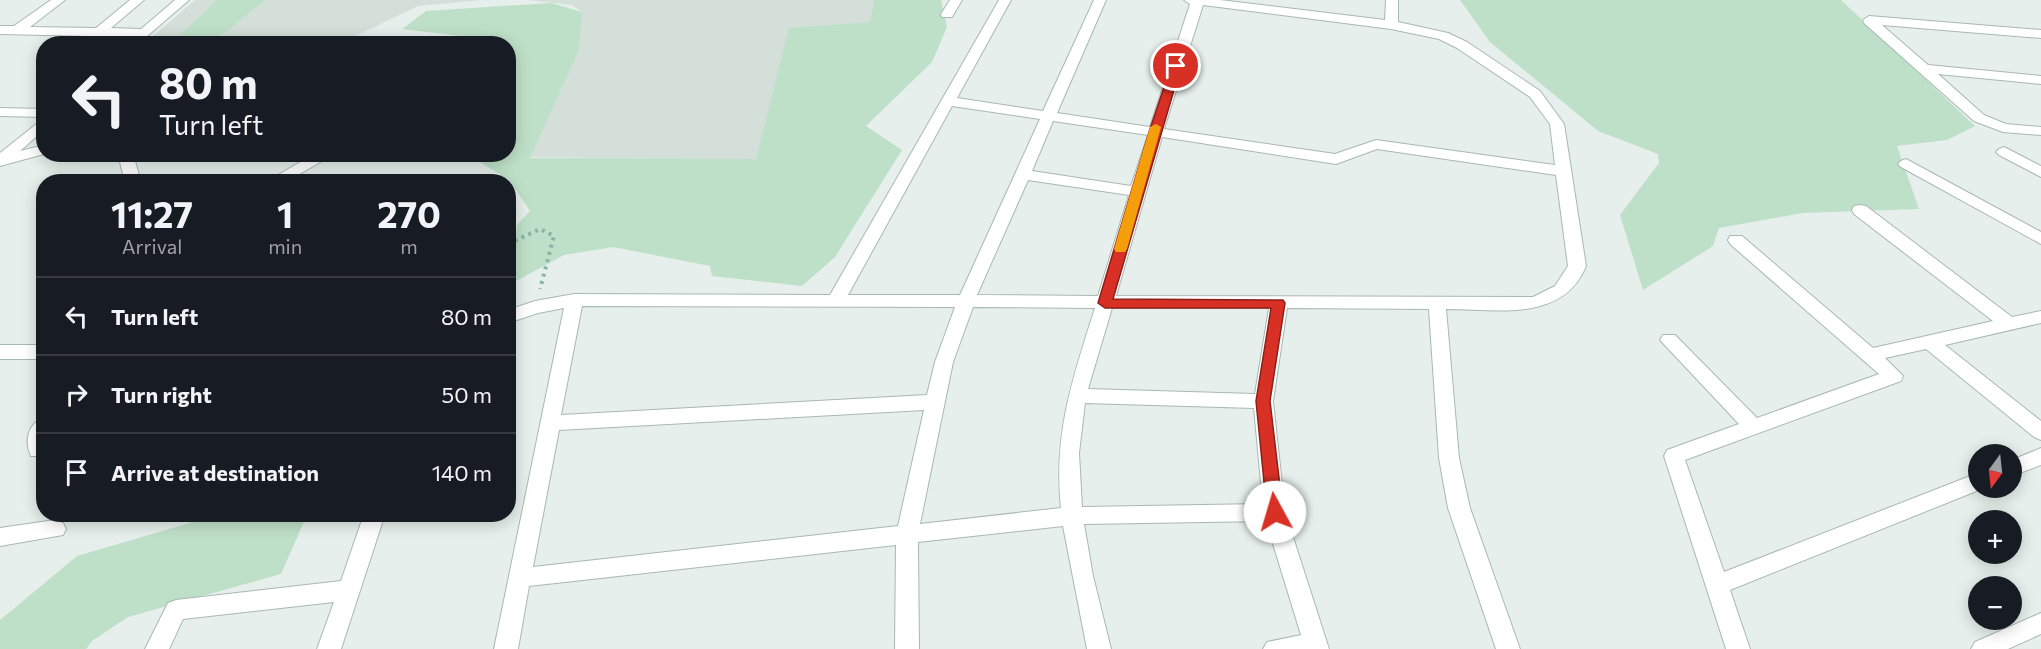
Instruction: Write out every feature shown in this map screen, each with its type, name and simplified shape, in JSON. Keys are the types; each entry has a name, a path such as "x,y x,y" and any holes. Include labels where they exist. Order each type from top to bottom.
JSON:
{"street":[{"path":"17,30 59,0"},
{"path":"99,32 138,0"},
{"path":"141,36 183,0"},
{"path":"947,14 956,0"},
{"path":"836,300 1005,0"},
{"path":"907,649 907,533 933,402 966,302 1100,0"},
{"path":"516,314 535,307 574,300 1105,303 1535,303 1560,294 1572,280 1577,266 1557,124 1549,110 1535,94 1462,45 1420,29 1299,7 1196,0 1154,132 1105,303 1077,396 1069,450 1070,516 1081,579 1099,649"},
{"path":"1391,25 1392,0"},
{"path":"2041,34 1869,20 1979,118 1990,124 2041,131"},
{"path":"0,30 144,33"},
{"path":"1925,69 2041,80"},
{"path":"948,101 1336,159 1376,144 1563,171"},
{"path":"0,112 36,113"},
{"path":"0,161 36,129"},
{"path":"0,161 36,151"},
{"path":"2004,152 2041,172"},
{"path":"288,174 312,162"},
{"path":"1906,164 2041,239 2036,244 2041,249"},
{"path":"1022,174 1137,192"},
{"path":"1860,210 2009,324"},
{"path":"1736,240 1894,376 1674,456 1738,649"},
{"path":"506,649 552,423 574,300"},
{"path":"1275,649 1316,646 1275,512 1263,401 1279,303"},
{"path":"1437,303 1451,468 1459,508 1508,649"},
{"path":"1870,355 2041,317"},
{"path":"1669,340 1754,427"},
{"path":"1929,342 2041,432"},
{"path":"0,352 36,352"},
{"path":"1077,396 1263,401"},
{"path":"552,423 933,402"},
{"path":"2022,464 2041,456"},
{"path":"1717,585 1968,485"},
{"path":"520,578 1070,516 1275,512"},
{"path":"329,649 372,522"},
{"path":"0,537 55,529"},
{"path":"158,649 176,610 349,590"},
{"path":"1983,649 2041,623"}],"path":[{"path":"516,240 540,229 554,236 535,307"}],"shaded area":[{"path":"195,0 482,0 418,6 356,36 153,36"},
{"path":"527,0 874,0 870,22 780,160 516,157 516,149 582,12 572,5"}],"green space":[{"path":"217,0 265,0 221,36 179,36"},
{"path":"874,0 941,0 947,27 932,62 866,126 902,150 835,257 802,286 712,276 710,266 613,247 564,255 516,281 517,225 530,211 516,190 516,174 499,174 480,162 516,162 516,36 460,36 402,29 426,11 551,3 582,12 579,50 530,158 756,159 789,28 870,22"},
{"path":"1460,0 1841,0 1975,126 1947,140 1897,146 1919,209 1803,213 1719,228 1713,246 1643,290 1620,215 1659,163 1658,154 1598,131 1490,42"},
{"path":"193,522 304,522 281,574 128,617 92,641 86,649 0,649 0,620 77,556"}],"slow traffic":[{"path":"1120,249 1156,127"}],"route":[{"path":"1176,66 1154,132 1105,303 1279,303 1263,401 1275,512"}]}
